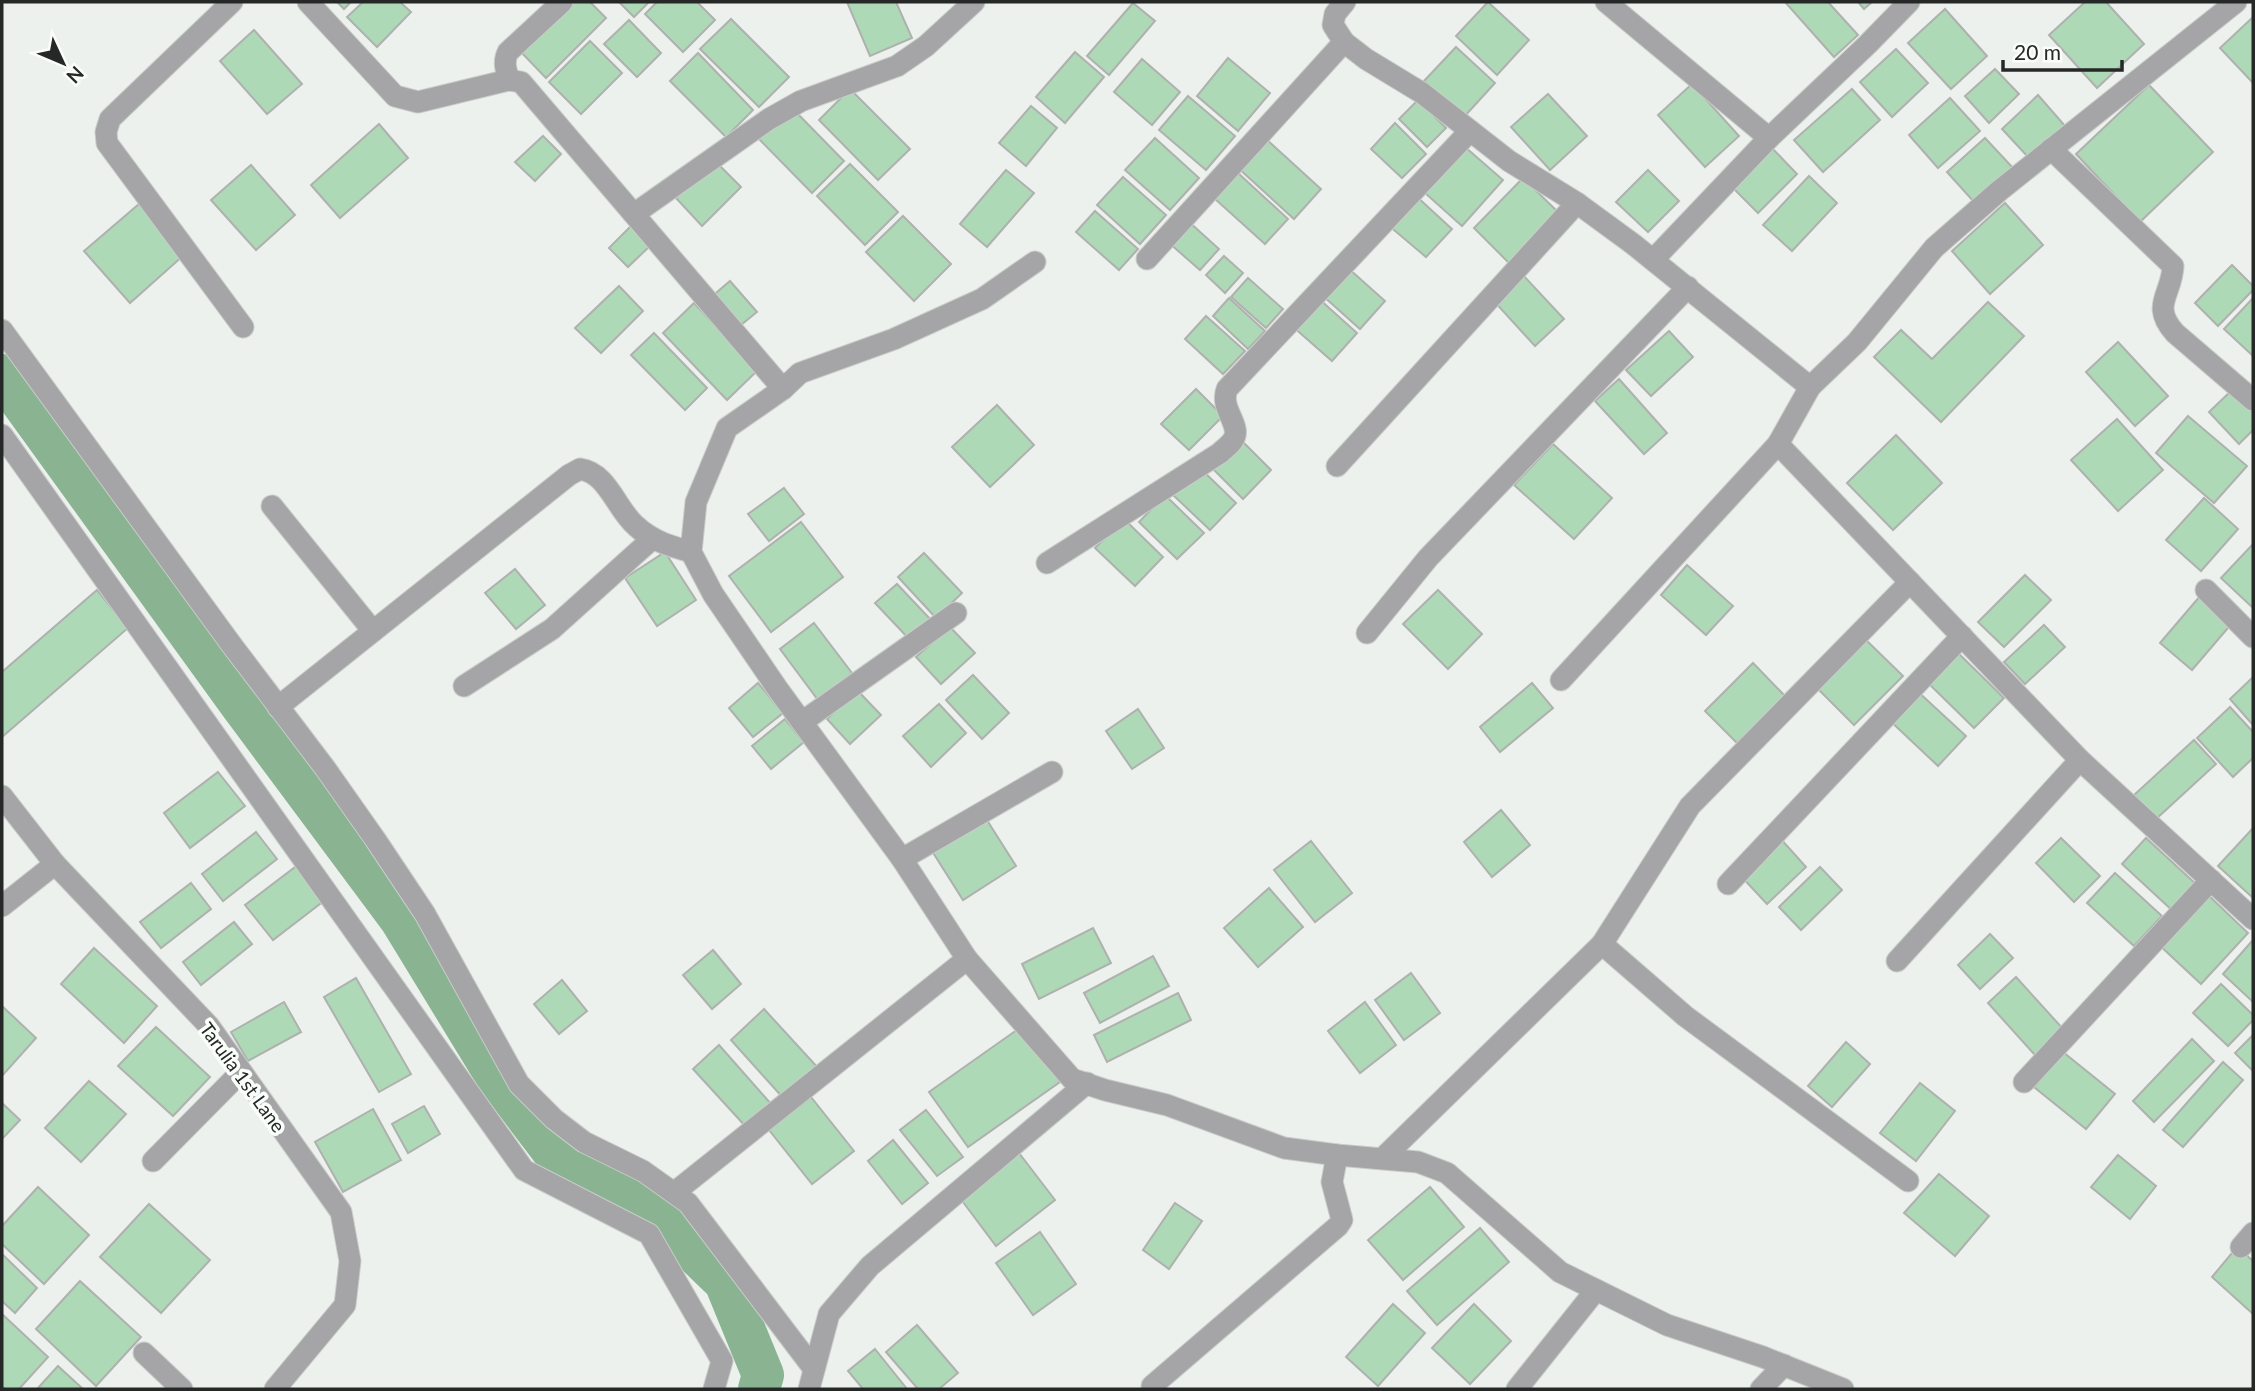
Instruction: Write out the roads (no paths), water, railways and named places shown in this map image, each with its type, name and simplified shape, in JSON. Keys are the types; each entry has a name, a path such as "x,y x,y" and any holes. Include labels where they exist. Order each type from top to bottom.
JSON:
{"street":[{"path":"232,2 110,118 106,132 107,143 243,327"},
{"path":"308,2 395,96 418,103 509,79 521,82 783,389"},
{"path":"509,79 505,66 508,52 562,2"},
{"path":"634,214 769,119 801,100 897,66 926,46 974,2"},
{"path":"1345,2 1335,14 1333,24 1344,42 1366,59 1422,93 1509,161 1577,204 1653,260 1810,387"},
{"path":"1606,2 1769,138"},
{"path":"1653,260 1769,138 1909,2"},
{"path":"1561,680 1778,444 1810,387 1857,342 1934,248 1999,191 2236,2"},
{"path":"1147,258 1344,42"},
{"path":"1047,563 1220,453 1233,441 1235,427 1224,402 1227,389 1469,132"},
{"path":"2051,149 2169,261 2173,270 2162,308 2164,321 2253,400"},
{"path":"1337,466 1577,204"},
{"path":"1035,262 982,299 894,339 800,373 783,389 727,428 696,502 691,552 713,594 902,859 967,959 1072,1079 1167,1105 1284,1148 1418,1162 1447,1173 1560,1272 1667,1325 1784,1365 1843,1389"},
{"path":"1367,633 1428,558 1688,287"},
{"path":"2,330 325,768 425,914 519,1084 554,1119 584,1143 643,1171 688,1203 711,1231 812,1379"},
{"path":"2,435 523,1170 649,1234 722,1361 714,1389"},
{"path":"1778,444 2080,760 2253,919"},
{"path":"278,707 580,469 596,474 634,524 652,539 691,552"},
{"path":"272,506 373,631"},
{"path":"464,686 552,629 652,539"},
{"path":"1383,1158 1602,944 1690,806 1910,582"},
{"path":"2206,590 2253,637"},
{"path":"802,722 956,613"},
{"path":"1728,884 1962,636"},
{"path":"1897,961 2080,760"},
{"path":"902,859 1052,772"},
{"name":"Tarulia 1st Lane","path":"2,796 55,864 209,1026 341,1212 351,1261 345,1305 275,1389"},
{"path":"2,906 55,864"},
{"path":"2024,1082 2211,880"},
{"path":"1602,944 1685,1016 1908,1181"},
{"path":"675,1192 967,959"},
{"path":"153,1161 242,1072"},
{"path":"812,1379 829,1314 870,1266 1087,1083"},
{"path":"1152,1386 1338,1226 1342,1220 1332,1182 1337,1155"},
{"path":"1517,1389 1596,1290"},
{"path":"144,1353 182,1389"},
{"path":"1761,1389 1784,1365"}],"waterway":[{"path":"2,375 401,920 498,1079 558,1158 648,1208 725,1282 763,1375 759,1389"}]}
